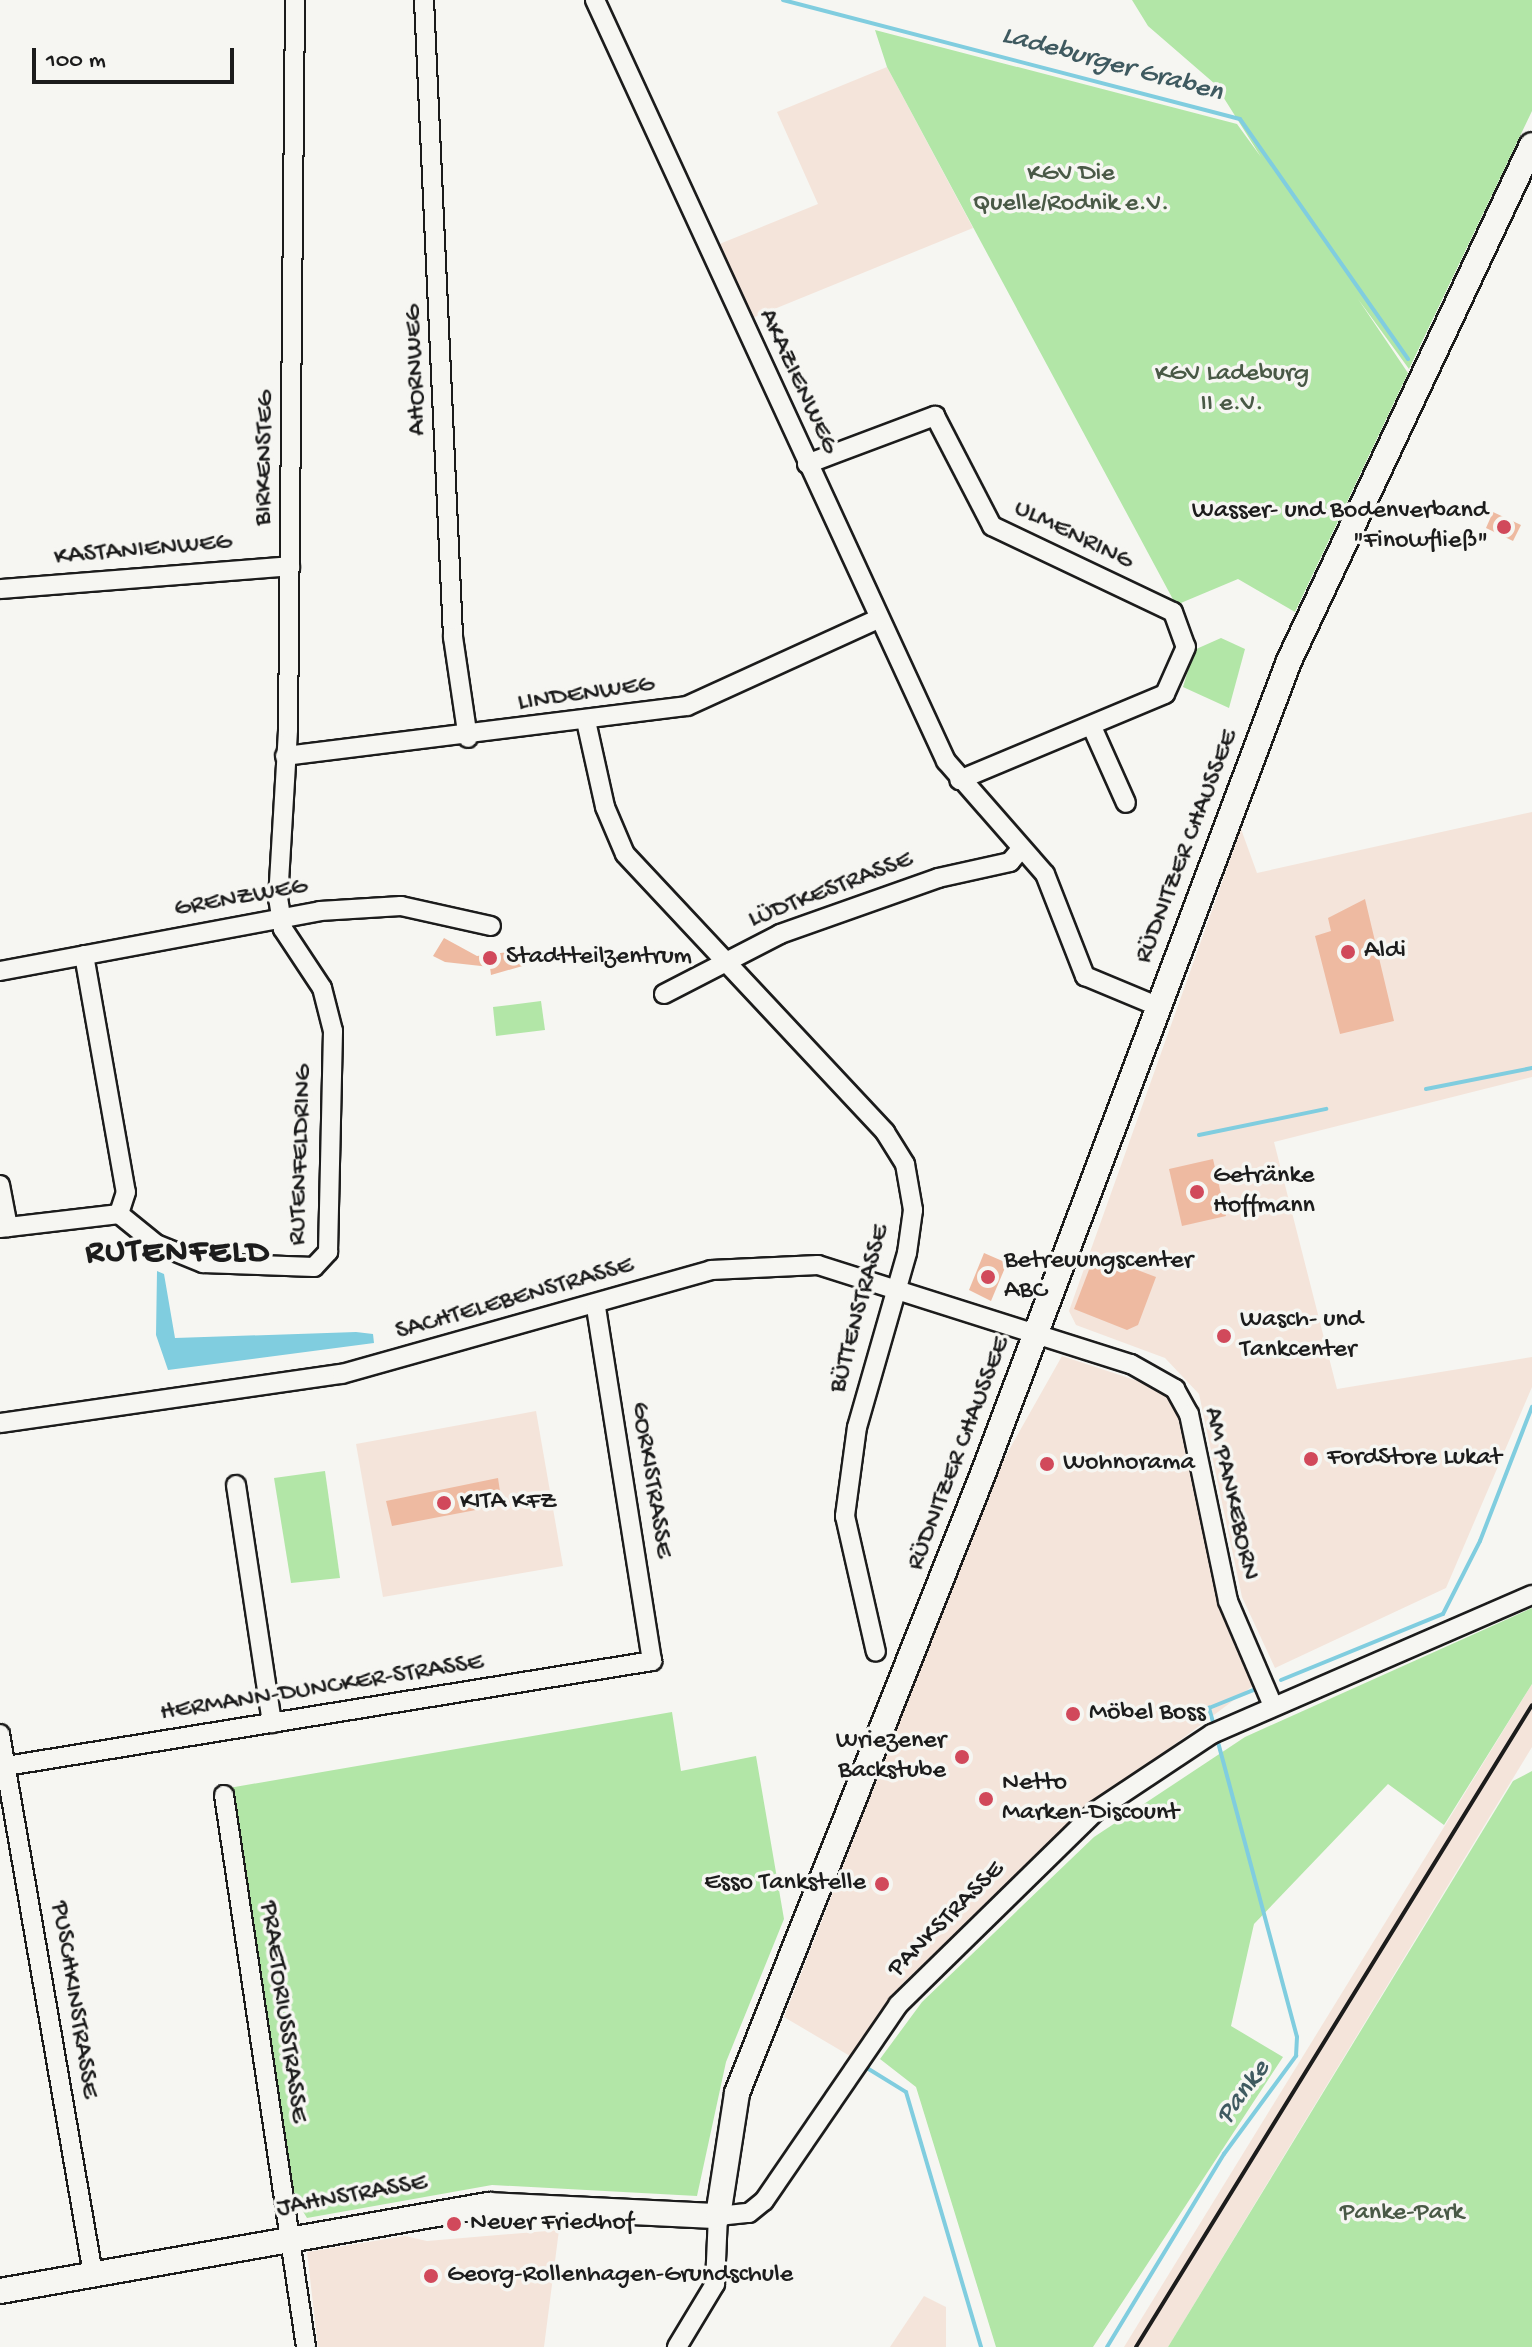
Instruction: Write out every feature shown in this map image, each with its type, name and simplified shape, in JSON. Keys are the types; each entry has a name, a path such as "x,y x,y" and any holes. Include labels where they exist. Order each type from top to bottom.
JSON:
{"main road":[{"name":"RÜDNITZER CHAUSSEE","path":"718,2216 737,2093 1036,1334 1289,661 1532,145"},
{"name":"JAHNSTRASSE","path":"0,2291 290,2236 489,2205 718,2216"}],"street":[{"name":"BIRKENSTEG","path":"281,916 290,566 295,0"},
{"name":"AHORNWEG","path":"424,0 453,637 468,738"},
{"name":"AKAZIENWEG","path":"595,0 876,620 959,780 1045,874 1085,976 1157,1006"},
{"name":"ULMENRING","path":"807,464 935,416 992,526 1173,612 1186,647 1177,680 1165,694 959,780"},
{"name":"KASTANIENWEG","path":"0,589 290,566"},
{"name":"LINDENWEG","path":"285,756 468,738 687,706 876,620"},
{"name":"BÜTTENSTRASSE","path":"586,721 613,832 649,882 728,961 885,1132 905,1164 913,1210 898,1290 857,1427 845,1516 876,1652"},
{"path":"1092,727 1126,803"},
{"name":"LÜDTKESTRASSE","path":"664,994 728,961 837,912 1010,862 1020,850"},
{"name":"GRENZWEG","path":"0,971 281,916 401,906 491,926"},
{"name":"RUTENFELDRING","path":"119,1214 156,1244 203,1263 314,1267 323,1260 333,1031 322,988 291,947 281,916"},
{"path":"0,1185 4,1228 119,1214 126,1192 84,955"},
{"name":"SACHTELEBENSTRASSE","path":"0,1423 342,1374 596,1308 679,1279 756,1264 818,1265 1036,1334"},
{"name":"GORKISTRASSE","path":"596,1308 652,1661"},
{"name":"AM PANKEBORN","path":"1036,1334 1155,1373 1175,1389 1189,1414 1228,1601 1273,1706"},
{"path":"236,1485 272,1723"},
{"name":"PANKSTRASSE","path":"718,2216 749,2213 764,2201 898,2005 1066,1838 1212,1734 1532,1595"},
{"name":"HERMANN-DUNCKER-STRASSE","path":"3,1766 652,1661"},
{"name":"PUSCHKINSTRASSE","path":"0,1734 3,1766 93,2274"},
{"name":"PRAETORIUSSTRASSE","path":"224,1795 306,2347"},
{"path":"677,2347 715,2284 718,2216"}],"shaded area":[{"path":"887,67 973,228 745,321 712,247 818,204 777,112"},
{"path":"1532,812 1532,1077 1274,1142 1337,1389 1532,1357 1532,1387 1446,1588 1275,1668 1242,1597 1199,1394 1165,1358 1076,1325 1069,1311 1241,829 1257,873"},
{"path":"1062,1356 1150,1385 1172,1401 1182,1419 1221,1606 1254,1685 1075,1819 903,1983 850,2056 784,2017 1000,1466"},
{"path":"536,1411 563,1566 383,1597 356,1444"},
{"path":"1532,1684 1532,1747 1168,2347 1124,2347"},
{"name":"Georg-Rollenhagen-Grundschule","path":"559,2230 544,2347 318,2347 307,2252 405,2236 427,2241"},
{"path":"924,2296 946,2307 946,2347 890,2347"}],"green space":[{"path":"1132,0 1532,0 1532,111 1409,369 1358,299 1408,373 1295,612 1238,579 1176,605 887,67 875,30 1237,124 1261,157 1215,84 1148,26"},
{"path":"1221,638 1245,649 1229,708 1183,687 1194,650"},
{"path":"541,1001 545,1030 496,1036 493,1007"},
{"path":"325,1471 340,1578 291,1583 274,1478"},
{"path":"1532,1608 1532,1684 1444,1825 1388,1784 1254,1924 1231,2026 1283,2057 1093,2347 996,2347 916,2087 880,2059 922,2002 1094,1837 1245,1737"},
{"path":"672,1712 681,1771 756,1756 784,1919 726,2062 697,2196 492,2185 307,2218 293,2195 229,1788"},
{"name":"Panke-Park","path":"1532,1771 1532,2347 1168,2347 1513,1781"}],"water":[{"path":"157,1271 164,1274 175,1338 356,1332 373,1334 374,1343 168,1370 156,1335"}],"building":[{"name":"Wasser- und Bodenverband \"Finowfließ\"","path":"1493,512 1521,525 1513,541 1486,528"},
{"name":"Aldi","path":"1365,899 1394,1021 1340,1034 1315,936 1331,931 1328,918"},
{"name":"Stadtteilzentrum","path":"444,938 477,956 524,950 526,965 491,975 490,967 445,962 433,956"},
{"name":"Getränke Hoffmann","path":"1213,1159 1226,1216 1182,1226 1169,1169"},
{"name":"Betreuungscenter ABC","path":"984,1253 1007,1263 991,1301 969,1290"},
{"path":"1095,1254 1156,1277 1138,1325 1127,1330 1074,1309"},
{"name":"KITA KFZ","path":"498,1478 502,1505 392,1526 386,1501"}],"waterway":[{"name":"Ladeburger Graben","path":"783,0 1240,119 1408,359"},
{"path":"1426,1089 1532,1068"},
{"path":"1199,1135 1326,1109"},
{"name":"Panke","path":"1281,1680 1443,1614 1480,1541 1532,1407"},
{"name":"Panke","path":"1213,1722 1209,1708 1256,1689"},
{"name":"Panke","path":"1107,2347 1224,2154 1296,2056 1297,2037 1218,1743"},
{"path":"867,2068 906,2092 981,2347"}],"railway":[{"path":"1136,2347 1532,1705"}],"place":[{"name":"Wasser- und Bodenverband \"Finowfließ\"","path":"1504,527"},
{"name":"Aldi","path":"1348,952"},
{"name":"Stadtteilzentrum","path":"490,958"},
{"name":"Getränke Hoffmann","path":"1197,1192"},
{"name":"Betreuungscenter ABC","path":"988,1277"},
{"name":"Wasch- und Tankcenter","path":"1224,1336"},
{"name":"FordStore Lukat","path":"1311,1459"},
{"name":"Wohnorama","path":"1047,1464"},
{"name":"KITA KFZ","path":"444,1503"},
{"name":"Möbel Boss","path":"1073,1714"},
{"name":"Wriezener Backstube","path":"962,1757"},
{"name":"Netto Marken-Discount","path":"986,1799"},
{"name":"Esso Tankstelle","path":"882,1884"},
{"name":"Neuer Friedhof","path":"454,2224"},
{"name":"Georg-Rollenhagen-Grundschule","path":"431,2276"}],"district":[{"name":"RUTENFELD","path":"178,1255"}],"park label":[{"name":"KGV Die Quelle/Rodnik e.V.","path":"1071,190"},
{"name":"KGV Ladeburg II e.V.","path":"1232,390"}]}
